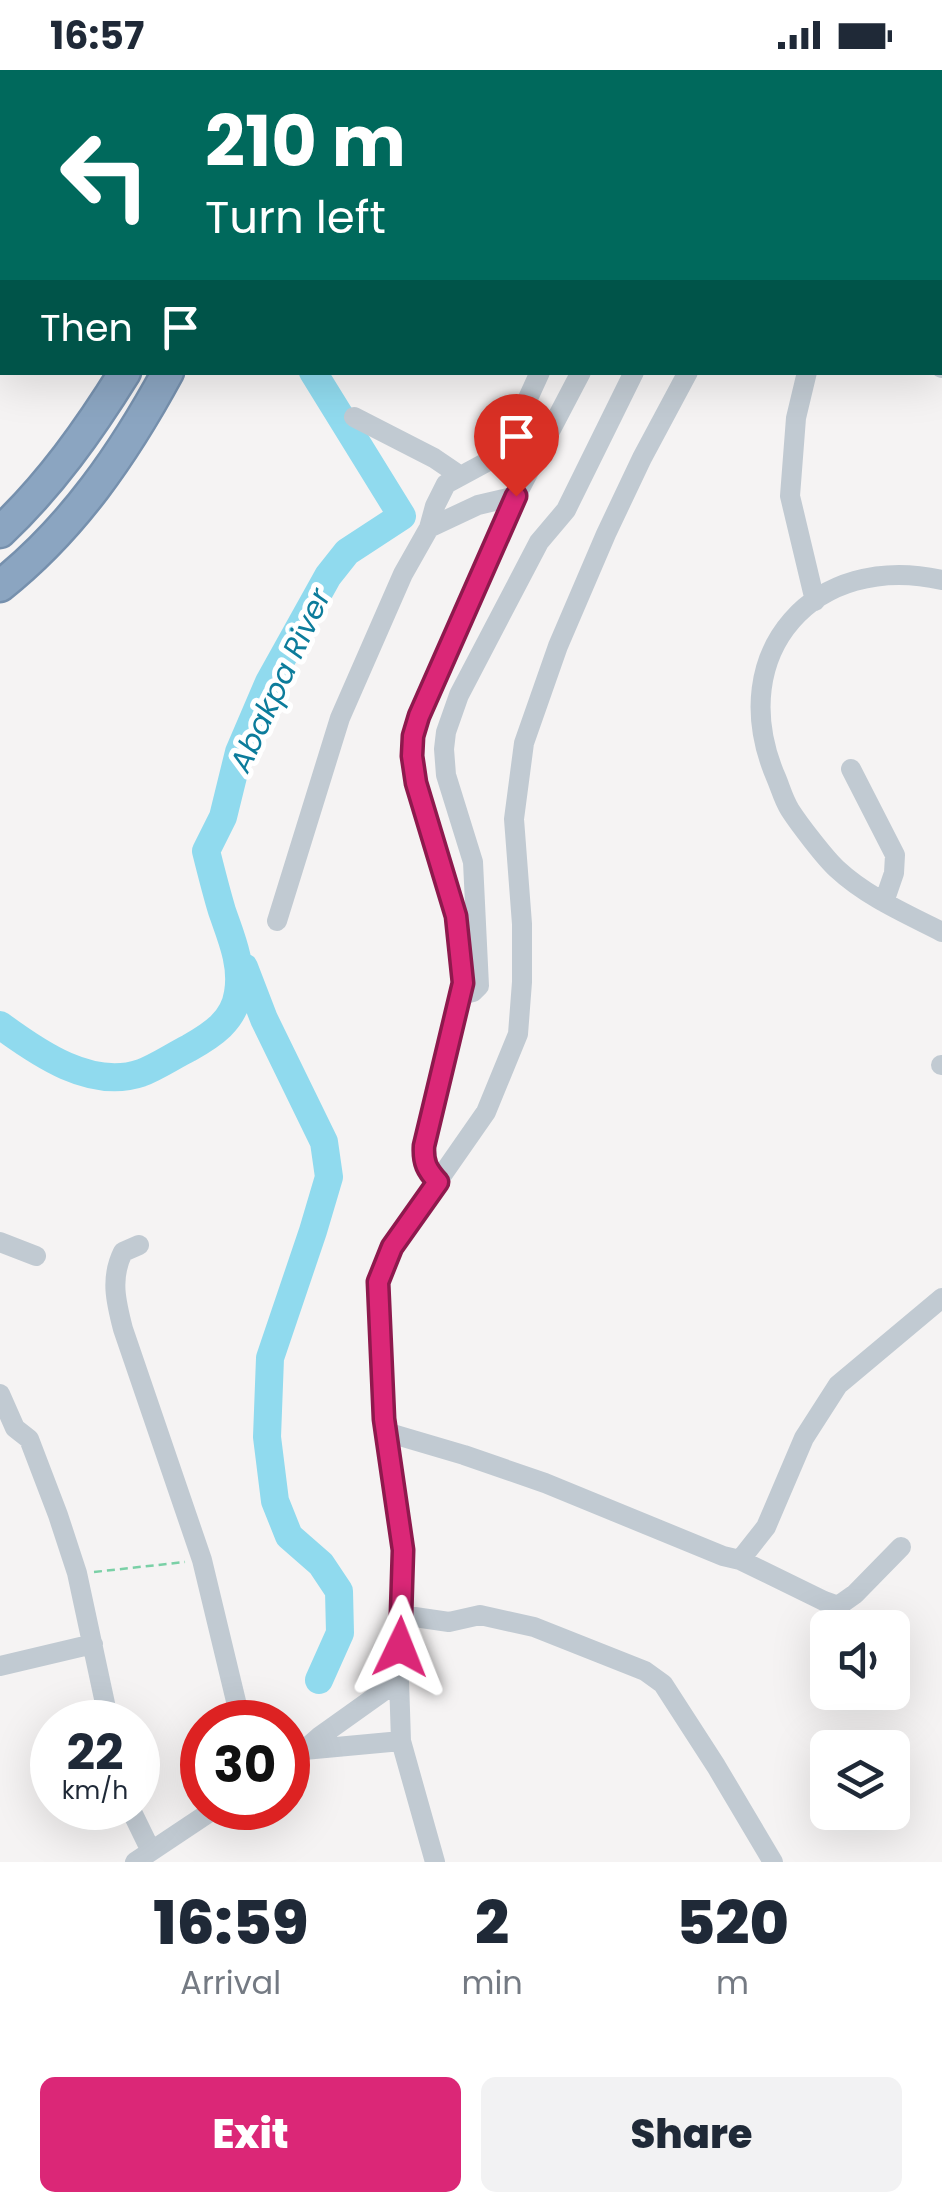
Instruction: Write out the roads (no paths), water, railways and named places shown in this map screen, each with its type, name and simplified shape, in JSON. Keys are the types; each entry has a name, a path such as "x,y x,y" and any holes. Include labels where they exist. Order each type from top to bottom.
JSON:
{"highway":[{"path":"0,532 50,480 94,424 123,375"},
{"path":"0,586 53,538 93,492 130,440 166,375"}],"street":[{"path":"276,921 340,718 403,574 429,528 435,506 446,484 496,457 509,440 539,375"},
{"path":"438,1182 423,1162 424,1146 463,983 456,916 416,783 413,736 516,496 579,375"},
{"path":"460,995 479,986 476,880 446,776 446,732 460,696 538,542 566,510 633,375"},
{"path":"435,1862 401,1740 403,1550 386,1432 378,1282 392,1247 486,1112 518,1034 522,924 514,819 524,743 558,646 606,534 686,375"},
{"path":"806,375 796,418 790,496 815,601"},
{"path":"354,417 460,475"},
{"path":"429,528 478,505 516,496"},
{"path":"942,580 896,575 863,578 806,606 789,622 768,657 759,711 764,749 789,808 836,868 884,902 942,932"},
{"path":"852,769 896,855 884,902"},
{"path":"0,1242 36,1256"},
{"path":"139,1245 122,1252 116,1266 117,1306 202,1560 236,1700"},
{"path":"740,1560 766,1527 804,1438 838,1385 942,1298"},
{"path":"0,1394 8,1426 29,1440 58,1515 77,1572 104,1700"},
{"path":"386,1432 545,1483 740,1560 824,1601 842,1605 901,1547"},
{"path":"401,1615 449,1622 480,1616 534,1627 645,1671 662,1684 773,1862"},
{"path":"0,1666 93,1644"},
{"path":"310,1743 399,1680"},
{"path":"310,1753 401,1740"},
{"path":"136,1830 143,1857 183,1830"}],"waterway":[{"name":"Abakpa River","path":"0,1025 66,1066 103,1077 122,1077 147,1071 198,1043 232,1012 238,993 238,961 206,851 223,817 239,752 269,682 328,576 347,552 402,516 315,375"},
{"path":"244,967 264,1019 324,1142 329,1177 270,1358 267,1437 275,1501 289,1536 321,1564 339,1591 340,1633 319,1680"}]}
